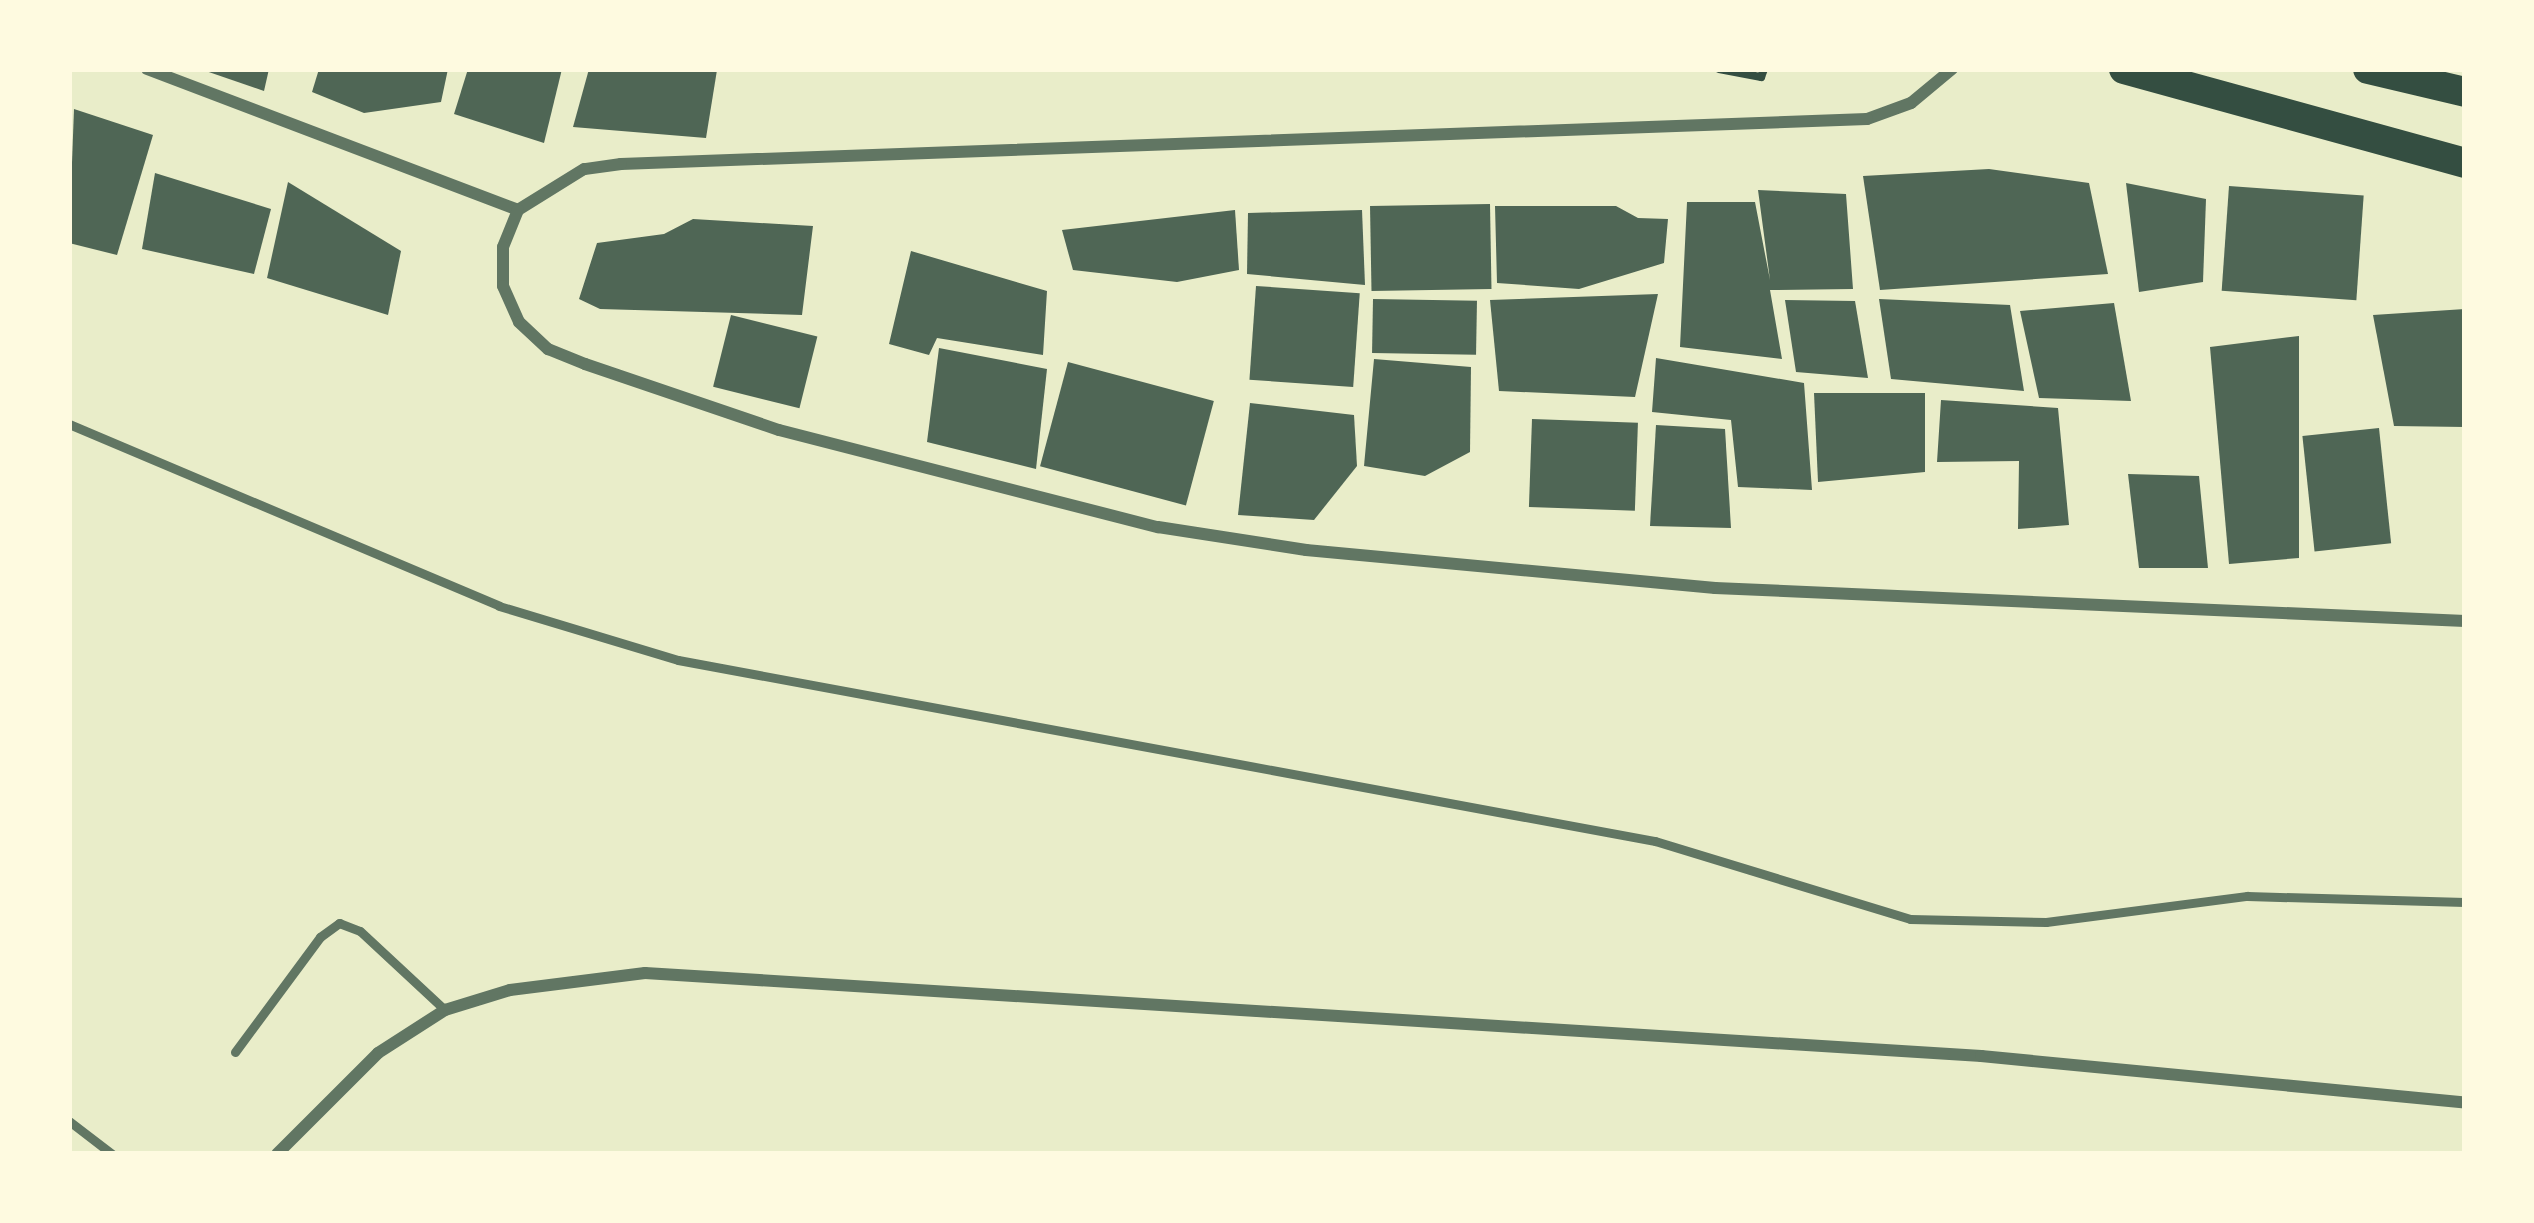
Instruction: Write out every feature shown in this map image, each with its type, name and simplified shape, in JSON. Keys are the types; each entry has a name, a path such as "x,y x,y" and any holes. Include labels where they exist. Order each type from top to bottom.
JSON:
{"main road":[{"path":"2124,69 2465,163"},
{"path":"2368,69 2465,92"}],"street":[{"path":"147,69 518,210"},
{"path":"1952,69 1911,103 1867,119 621,164 584,170 518,210 503,247 503,286 519,322 548,349 779,430 1158,527 1306,550 1715,588 2465,621"},
{"path":"277,1154 378,1053 445,1010 577,979 713,976 1981,1056 2465,1103"}],"lane":[{"path":"69,424 499,606 655,654 1655,841 1910,919 2047,922 2247,896 2465,902"},
{"path":"236,1052 320,937 339,923 360,931 445,1010"},
{"path":"69,1121 112,1154"}],"path":[{"path":"1719,69 1761,77 1764,69"}],"building":[{"path":"200,69 269,69 264,91"},
{"path":"319,69 448,69 441,102 364,113 312,92"},
{"path":"468,69 562,69 544,143 454,114"},
{"path":"589,69 717,70 706,138 573,127"},
{"path":"74,109 153,135 117,255 69,243"},
{"path":"1989,169 2089,183 2108,274 1880,290 1863,176"},
{"path":"155,173 271,209 254,274 142,249"},
{"path":"288,182 401,251 388,315 267,278"},
{"path":"2126,183 2206,199 2203,282 2139,292"},
{"path":"2229,186 2364,195 2356,300 2222,291"},
{"path":"1758,190 1846,194 1853,289 1770,290 1782,359 1680,347 1687,202 1755,202 1770,280"},
{"path":"1490,204 1491,289 1372,291 1370,206"},
{"path":"1495,206 1616,206 1638,218 1668,219 1664,263 1579,289 1497,283"},
{"path":"1235,210 1239,270 1177,282 1073,270 1062,230"},
{"path":"1362,210 1365,285 1247,274 1248,213"},
{"path":"693,219 813,226 802,315 600,309 579,299 597,243 664,234"},
{"path":"911,251 1047,291 1043,355 937,338 929,355 889,344"},
{"path":"1256,286 1360,293 1353,387 1249,380"},
{"path":"1658,294 1635,397 1499,391 1490,300"},
{"path":"1373,299 1477,301 1476,355 1372,353"},
{"path":"1879,299 2010,305 2024,391 1891,379"},
{"path":"1785,300 1855,301 1868,378 1796,372"},
{"path":"2114,303 2131,401 2039,398 2020,311"},
{"path":"2465,309 2465,427 2394,426 2373,315"},
{"path":"731,315 817,337 799,408 713,387"},
{"path":"2299,336 2299,558 2229,564 2210,347"},
{"path":"939,348 1047,369 1036,469 927,442"},
{"path":"1656,358 1804,383 1812,490 1738,487 1731,420 1652,412"},
{"path":"1374,359 1471,367 1470,452 1425,476 1364,466"},
{"path":"1068,362 1214,401 1186,505 1040,466"},
{"path":"1814,393 1925,393 1925,472 1818,482"},
{"path":"1941,400 2058,408 2069,525 2018,529 2019,461 1937,462"},
{"path":"1250,403 1354,415 1357,466 1314,520 1238,515"},
{"path":"1532,419 1638,423 1635,511 1529,507"},
{"path":"1656,425 1725,429 1731,528 1650,526"},
{"path":"2379,428 2391,543 2315,551 2302,436"},
{"path":"2128,474 2199,476 2208,568 2139,568"}]}
